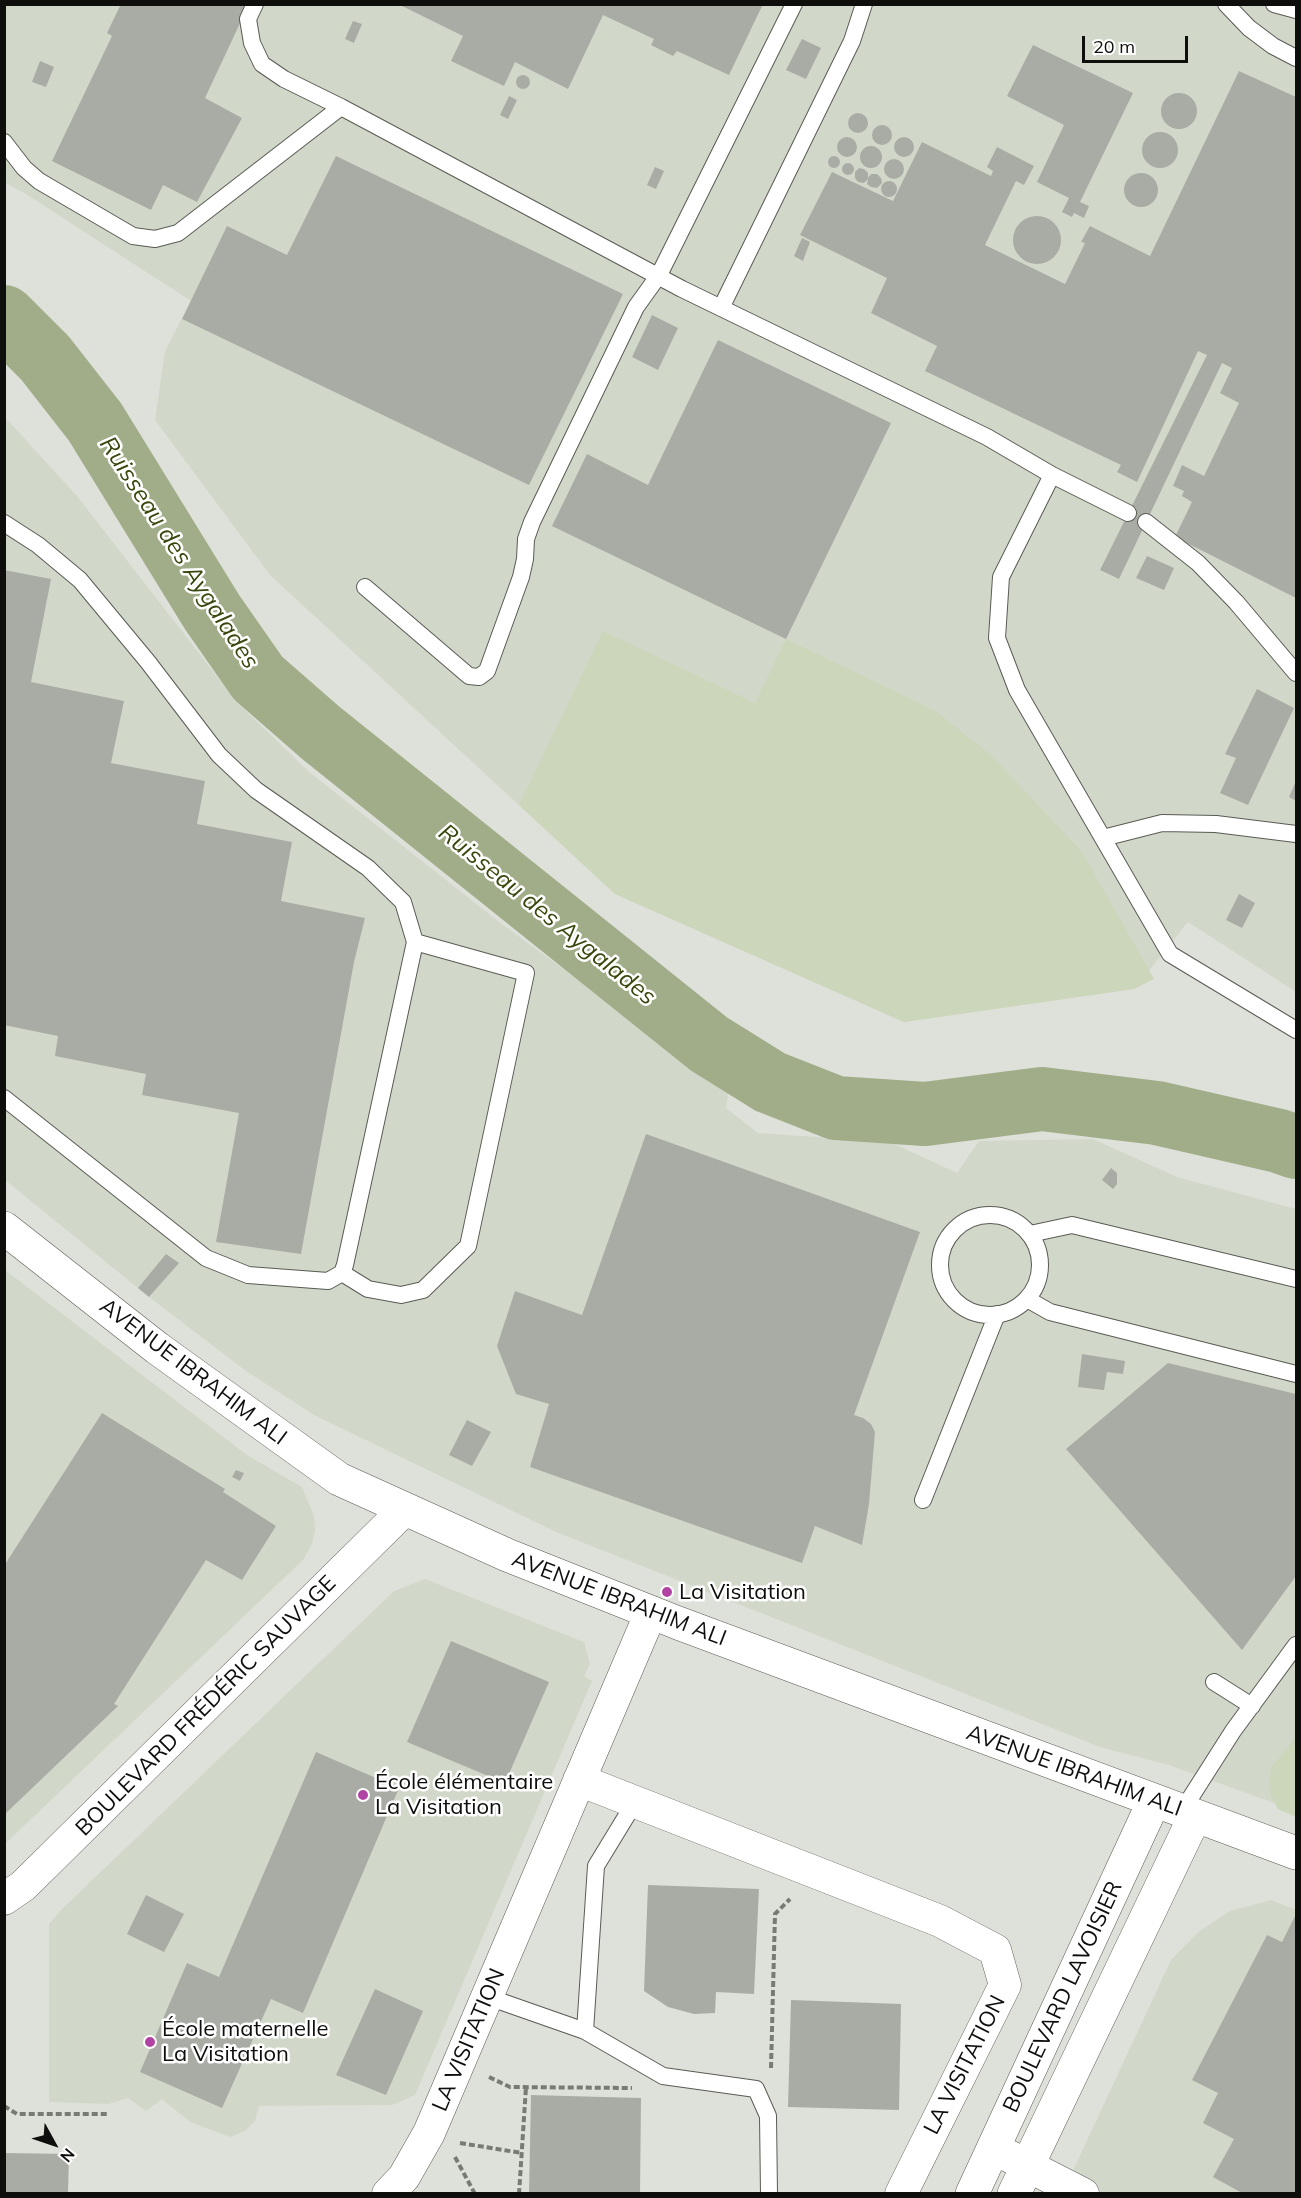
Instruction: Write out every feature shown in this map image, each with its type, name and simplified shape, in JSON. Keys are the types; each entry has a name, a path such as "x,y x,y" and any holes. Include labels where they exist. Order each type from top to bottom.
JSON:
{"street":[{"name":"AVENUE IBRAHIM ALI","path":"4,1228 157,1348 339,1479 507,1555 651,1612 1296,1853"},
{"name":"BOULEVARD FRÉDÉRIC SAUVAGE","path":"4,1899 32,1877 405,1509"},
{"name":"LA VISITATION","path":"388,2193 404,2177 429,2133 651,1612"},
{"name":"LA VISITATION","path":"579,1780 940,1921 995,1950 1005,1985 901,2193"},
{"name":"BOULEVARD LAVOISIER","path":"972,2193 993,2148 1177,1809"},
{"name":"BOULEVARD LAVOISIER","path":"1021,2180 1177,1809"},
{"path":"993,2148 1021,2180 1083,2193"}],"lane":[{"path":"255,4 248,19 252,43 262,64 284,79 341,106 721,308 987,437 1052,475 1128,513"},
{"path":"365,587 469,676 479,677 487,671 521,577 526,539 532,522 636,307 659,275 794,4"},
{"path":"721,308 852,41 864,4"},
{"path":"1226,5 1234,4"},
{"path":"1274,4 1296,10"},
{"path":"1226,5 1249,28 1273,46 1296,58"},
{"path":"4,142 24,168 39,181 133,236 155,239 178,233 341,106"},
{"path":"1052,475 1001,577 997,638 1017,690 1170,954 1296,1030"},
{"path":"1146,522 1198,563 1236,602 1296,673"},
{"path":"4,523 38,545 80,580 148,662 219,755 256,790 368,868 403,902 415,942 342,1273 328,1281 248,1275 206,1258 4,1098"},
{"path":"1103,838 1162,823 1216,825 1296,834"},
{"path":"342,1273 368,1289 401,1295 423,1290 468,1246 526,973 415,942"},
{"path":"983,1215 1001,1216 1017,1222 1030,1234 1037,1246 1040,1274 1035,1288 1027,1299 1013,1310 997,1314 979,1314 963,1307 951,1296 943,1280 940,1263 944,1246 954,1231 967,1221 983,1215"},
{"path":"1030,1234 1072,1225 1296,1280"},
{"path":"1027,1299 1050,1312 1296,1374"},
{"path":"922,1500 997,1314"},
{"path":"1177,1809 1296,1646"},
{"path":"1214,1682 1252,1706"},
{"path":"585,2031 596,1866 635,1802"},
{"path":"488,1997 585,2031 663,2076 756,2089 768,2116 769,2193"}],"path":[{"path":"756,2089 771,2073 775,1914 815,1872"},
{"path":"459,2063 510,2087 629,2090 663,2076"},
{"path":"519,2193 526,2087"},
{"path":"4,2106 17,2114 107,2114"},
{"path":"456,2142 522,2152"}],"shaded area":[{"path":"5,5 1296,5 1296,992 1188,922 1134,989 904,1022 615,894 270,575 155,420 165,351 191,301 6,183"},
{"path":"4,416 77,496 237,702 308,771 503,925 616,1007 730,1082 726,1108 758,1133 890,1142 957,1173 979,1141 1093,1139 1177,1177 1296,1209 1296,1811 1169,1765 1100,1747 556,1532 314,1415 246,1371 149,1297 5,1180"},
{"path":"5,1270 247,1455 302,1487 314,1516 315,1531 304,1559 5,1844"},
{"name":"École élémentaire La Visitation","path":"425,1579 584,1642 590,1664 584,1676 592,1681 415,2095 392,2105 259,2106 255,2121 245,2131 230,2137 190,2122 162,2099 146,2111 128,2098 108,2104 49,2102 49,1924 394,1591"},
{"path":"1271,1900 1296,1910 1296,2193 1062,2194 1171,1960 1198,1932 1230,1911"}],"green space":[{"path":"603,631 755,703 786,639 934,710 989,753 1082,852 1154,979 1134,989 904,1022 615,894 519,805"},
{"path":"1296,1737 1296,1817 1278,1809 1269,1785 1271,1768"}],"building":[{"path":"121,4 249,4 205,98 242,118 197,202 163,185 151,210 52,161 112,36 107,33"},
{"path":"398,4 763,4 729,75 677,51 673,56 651,45 654,39 603,15 568,89 515,62 504,86 451,61 463,36"},
{"path":"353,21 362,24 354,43 345,39"},
{"path":"802,39 821,48 806,79 786,70"},
{"path":"1033,45 1133,93 1080,202 1089,206 1084,218 1074,213 1072,217 1062,212 1069,198 1037,182 1064,125 1007,96"},
{"path":"40,61 54,67 46,87 32,82"},
{"path":"1239,71 1296,97 1296,598 1175,537 1192,502 1182,496 1184,491 1173,486 1182,465 1204,476 1239,403 1220,393 1232,368 1222,363 1119,579 1100,570 1207,355 1198,351 1137,482 1117,472 1121,465 925,371 937,346 871,313 887,278 800,235 832,172 893,201 922,142 991,176 993,171 987,167 997,147 1034,166 1024,185 1016,181 985,245 1065,284 1085,243 1081,242 1090,226 1150,256"},
{"path":"523,75 528,77 530,82 528,87 523,89 518,87 516,82 518,77"},
{"path":"1179,93 1192,98 1197,111 1192,124 1179,129 1166,124 1161,111 1166,98"},
{"path":"509,96 517,100 508,119 500,115"},
{"path":"858,113 865,116 868,123 865,130 858,133 851,130 848,123 851,116"},
{"path":"882,125 889,128 892,135 889,142 882,145 875,142 872,135 875,128"},
{"path":"1160,132 1173,137 1178,150 1173,163 1160,168 1147,163 1142,150 1147,137"},
{"path":"847,137 854,140 857,147 854,154 847,157 840,154 837,147 840,140"},
{"path":"900,137 908,137 914,143 914,151 908,157 900,157 894,151 894,143"},
{"path":"871,146 881,153 882,157 875,167 871,168 861,161 860,157 867,147"},
{"path":"336,156 623,294 529,485 182,319 227,226 287,255"},
{"path":"836,156 840,162 836,168 832,168 828,160"},
{"path":"894,159 901,162 904,169 901,176 894,179 887,176 884,169 887,162"},
{"path":"850,163 853,164 853,174 846,175 843,174 842,167 843,164"},
{"path":"655,167 664,171 656,189 647,185"},
{"path":"859,168 868,173 868,178 871,174 877,174 882,183 877,188 867,184 868,179 864,183 858,182 855,172"},
{"path":"1141,173 1153,178 1158,190 1153,202 1141,207 1129,202 1124,190 1129,178"},
{"path":"889,181 897,189 889,197 881,189"},
{"path":"1032,216 1042,216 1057,226 1061,240 1060,249 1051,260 1042,264 1032,264 1017,254 1013,245 1013,235 1023,220"},
{"path":"802,238 810,242 803,261 794,256"},
{"path":"652,315 678,328 658,370 632,357"},
{"path":"718,340 891,423 786,639 552,526 587,454 648,485"},
{"path":"1147,556 1174,568 1164,590 1136,578"},
{"path":"4,570 51,579 31,682 124,701 111,763 205,781 197,824 292,842 281,901 365,918 354,962 301,1254 216,1242 239,1113 142,1095 146,1074 55,1056 58,1036 4,1025"},
{"path":"1257,689 1294,708 1248,805 1220,793 1236,758 1225,754"},
{"path":"1296,781 1296,801 1289,797"},
{"path":"1239,894 1255,903 1242,928 1226,920"},
{"path":"646,1134 920,1232 854,1415 871,1424 875,1432 869,1504 862,1545 815,1526 802,1563 530,1467 549,1404 516,1394 497,1346 515,1291 582,1315"},
{"path":"1111,1168 1117,1173 1117,1184 1113,1189 1102,1180"},
{"path":"166,1254 179,1263 149,1297 138,1288"},
{"path":"1082,1354 1125,1361 1123,1374 1107,1372 1104,1390 1078,1387"},
{"path":"1168,1363 1296,1394 1296,1576 1242,1650 1066,1449"},
{"path":"102,1413 225,1489 223,1492 276,1526 242,1580 206,1560 114,1704 118,1706 4,1815 4,1566"},
{"path":"467,1420 491,1432 472,1466 449,1455"},
{"path":"236,1470 244,1473 240,1481 232,1477"},
{"path":"451,1641 549,1682 505,1783 407,1742"},
{"path":"316,1752 399,1788 303,2013 271,1999 222,2108 140,2072 187,1963 219,1977"},
{"path":"648,1885 759,1889 754,1994 716,1992 715,2013 694,2014 668,2007 644,1991"},
{"path":"146,1895 184,1914 164,1952 127,1934"},
{"path":"1296,1914 1296,2193 1242,2193 1213,2177 1234,2139 1203,2123 1218,2093 1192,2080 1267,1935 1282,1942"},
{"path":"375,1989 423,2011 386,2095 336,2075"},
{"path":"791,2000 901,2004 899,2110 788,2107"},
{"path":"531,2095 641,2098 640,2193 529,2193"},
{"path":"4,2153 69,2154 68,2193 4,2193"}],"waterway":[{"name":"Ruisseau des Aygalades","path":"4,317 45,358 95,422 212,612 258,678 321,733 709,1044 770,1082 836,1108 925,1114 1042,1099 1157,1113 1296,1147"}],"place":[{"name":"La Visitation","path":"667,1592"},
{"name":"École élémentaire La Visitation","path":"363,1795"},
{"name":"École maternelle La Visitation","path":"150,2042"}]}
